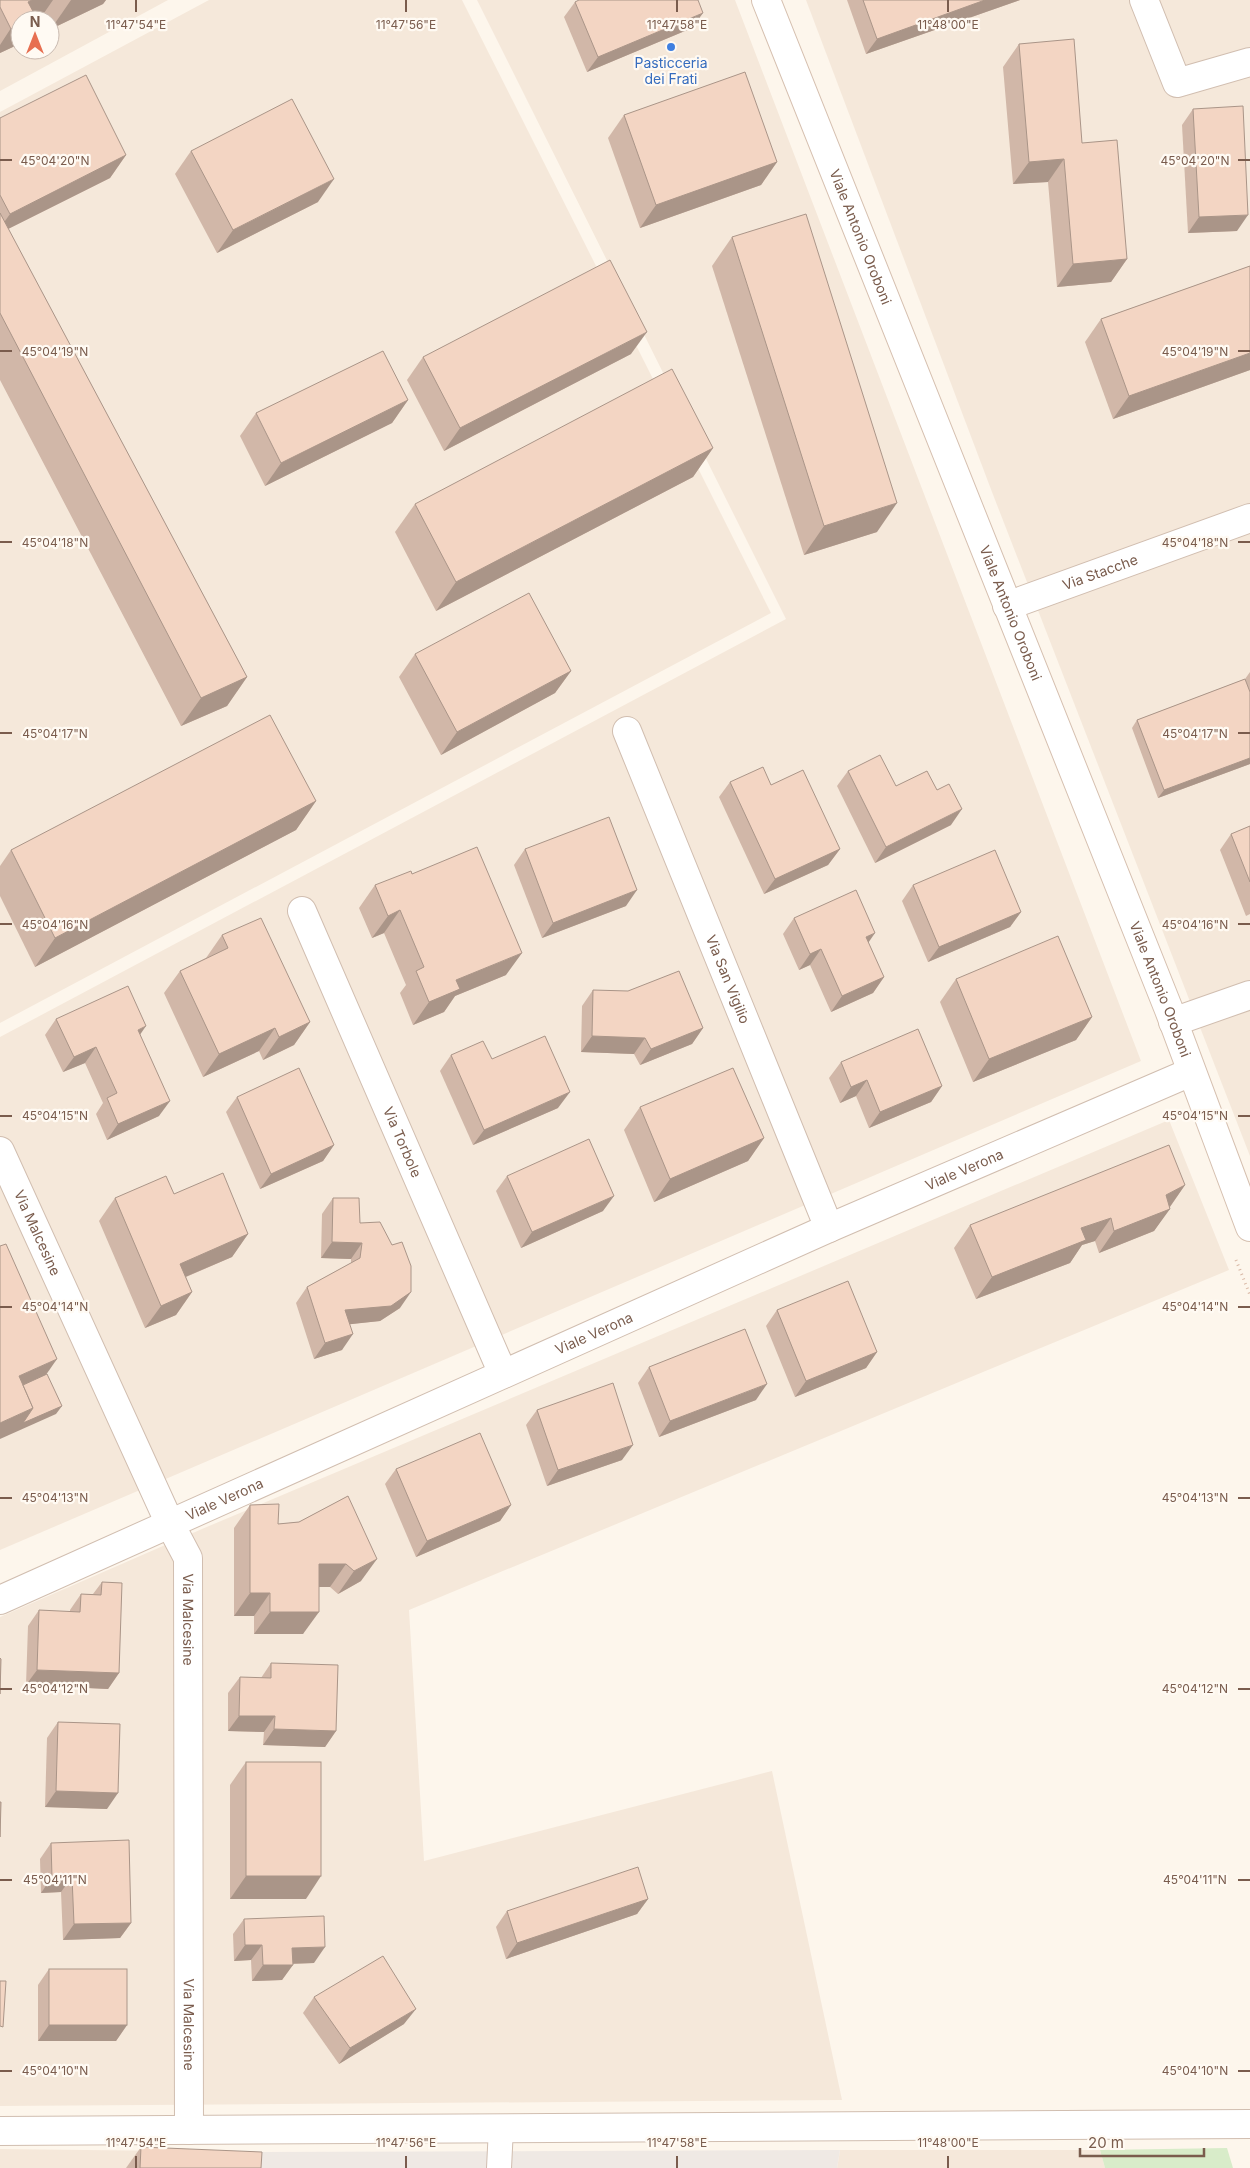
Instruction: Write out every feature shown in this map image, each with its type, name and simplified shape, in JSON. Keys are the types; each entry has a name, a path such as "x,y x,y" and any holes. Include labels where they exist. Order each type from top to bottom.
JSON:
{"street":[{"name":"Viale Antonio Oroboni","path":"766,0 1173,1022 1250,1227"},
{"path":"1144,0 1176,83 1250,62"},
{"name":"Via Stacche","path":"1007,606 1250,518"},
{"name":"Via San Vigilio","path":"627,731 829,1228"},
{"name":"Via Torbole","path":"302,911 503,1374"},
{"path":"1173,1022 1250,995"},
{"name":"Viale Verona","path":"0,1600 829,1228 1191,1072"},
{"name":"Via Malcesine","path":"0,1151 170,1524 188,1558 189,2130"},
{"path":"0,2131 1250,2124"}],"lane":[{"path":"499,2168 501,2128"}],"shaded area":[{"path":"0,0 168,0 60,58 60,10 10,10 10,60 57,60 0,91"},
{"path":"209,0 462,0 771,613 0,1023 0,112"},
{"path":"477,0 735,0 1141,1061 0,1550 0,1037 786,619"},
{"path":"806,0 1250,0 1250,1156 992,492"},
{"path":"1169,1120 1229,1270 409,1610 424,1861 772,1771 842,2100 0,2106 0,1617 202,1529"},
{"path":"0,2149 258,2152 258,2168 0,2168"},
{"path":"840,2150 1100,2150 1105,2168 837,2168"},
{"path":"840,2150 837,2168 258,2168 258,2152"}],"green space":[{"path":"1227,2148 1233,2168 1105,2168 1100,2150"}],"building":[{"path":"0,0 32,0 28,2 32,10 10,10 10,27 0,7"},
{"path":"579,0 698,0 703,13 598,57 575,2"},
{"path":"863,0 985,0 877,39"},
{"path":"1074,39 1082,143 1117,140 1127,259 1073,264 1064,159 1029,162 1019,44"},
{"path":"745,72 777,162 656,205 624,115"},
{"path":"86,75 126,155 10,214 0,195 0,118"},
{"path":"292,99 334,179 233,230 191,151"},
{"path":"1243,106 1248,215 1199,217 1193,109"},
{"path":"0,213 247,677 201,698 0,313"},
{"path":"806,214 897,503 824,526 732,237"},
{"path":"610,260 647,332 460,428 423,357"},
{"path":"1250,266 1250,353 1129,396 1101,319"},
{"path":"383,351 408,400 281,463 256,413"},
{"path":"672,369 713,448 456,582 415,504"},
{"path":"529,593 571,671 457,732 415,654"},
{"path":"1245,679 1250,692 1250,758 1164,790 1137,720"},
{"path":"270,715 316,801 55,938 11,850"},
{"path":"880,755 896,786 927,771 937,790 949,784 962,809 886,847 848,771"},
{"path":"763,767 771,785 803,770 840,849 775,879 730,782"},
{"path":"609,817 637,890 553,923 525,849"},
{"path":"1250,826 1250,882 1231,834"},
{"path":"477,847 522,953 456,980 460,989 429,1002 416,971 424,967 400,910 388,916 375,885 411,871 412,874"},
{"path":"995,850 1021,912 939,947 913,885"},
{"path":"856,890 875,933 866,937 884,977 842,996 821,949 810,954 794,918"},
{"path":"261,918 310,1022 279,1037 275,1028 219,1054 180,971 228,948 222,935"},
{"path":"1058,936 1092,1017 989,1059 956,979"},
{"path":"679,971 703,1028 651,1049 645,1038 592,1036 593,990 628,991"},
{"path":"128,986 146,1026 138,1030 170,1101 118,1124 107,1098 117,1093 96,1047 74,1057 56,1019"},
{"path":"918,1029 942,1086 880,1112 867,1080 851,1087 841,1062"},
{"path":"545,1036 570,1092 484,1130 451,1055 483,1041 492,1059"},
{"path":"299,1068 334,1145 271,1174 237,1097"},
{"path":"733,1068 764,1138 670,1179 640,1107"},
{"path":"589,1139 614,1196 532,1232 507,1176"},
{"path":"1169,1145 1185,1185 1166,1195 1170,1209 1114,1231 1111,1218 1081,1228 1086,1240 992,1277 970,1225"},
{"path":"223,1173 248,1234 180,1264 192,1292 161,1306 115,1198 166,1176 174,1194"},
{"path":"333,1198 359,1198 360,1223 380,1222 392,1245 402,1242 411,1266 411,1292 391,1306 345,1310 353,1334 325,1343 307,1287 360,1258 362,1243 332,1242"},
{"path":"6,1244 57,1359 19,1376 33,1408 0,1423 0,1246"},
{"path":"848,1281 877,1352 806,1381 777,1310"},
{"path":"745,1329 767,1384 670,1421 649,1367"},
{"path":"47,1374 62,1406 23,1423 33,1408 23,1385"},
{"path":"613,1383 633,1445 558,1470 537,1410"},
{"path":"480,1433 511,1505 427,1541 396,1469"},
{"path":"348,1496 377,1559 354,1571 346,1564 319,1564 319,1612 270,1612 270,1593 250,1593 250,1505 279,1504 278,1524 299,1522"},
{"path":"102,1582 122,1583 119,1673 37,1670 39,1610 80,1612 81,1594 101,1595"},
{"path":"0,1658 1,1659 0,1694"},
{"path":"271,1663 338,1665 336,1731 274,1729 275,1716 239,1716 240,1677 271,1678"},
{"path":"58,1722 120,1724 118,1793 56,1791"},
{"path":"246,1762 321,1762 321,1876 246,1876"},
{"path":"0,1802 1,1802 0,1837"},
{"path":"129,1840 131,1923 74,1924 72,1877 52,1877 51,1843"},
{"path":"638,1867 648,1899 517,1943 507,1911"},
{"path":"324,1916 325,1947 292,1948 293,1965 263,1965 262,1945 245,1945 244,1919"},
{"path":"383,1956 416,2009 350,2048 314,1997"},
{"path":"49,1969 127,1969 127,2025 49,2025"},
{"path":"0,1981 6,1981 3,2027 0,2026"},
{"path":"141,2147 262,2152 261,2168 140,2168"}],"place":[{"name":"Pasticceria dei Frati","path":"671,47"}]}
